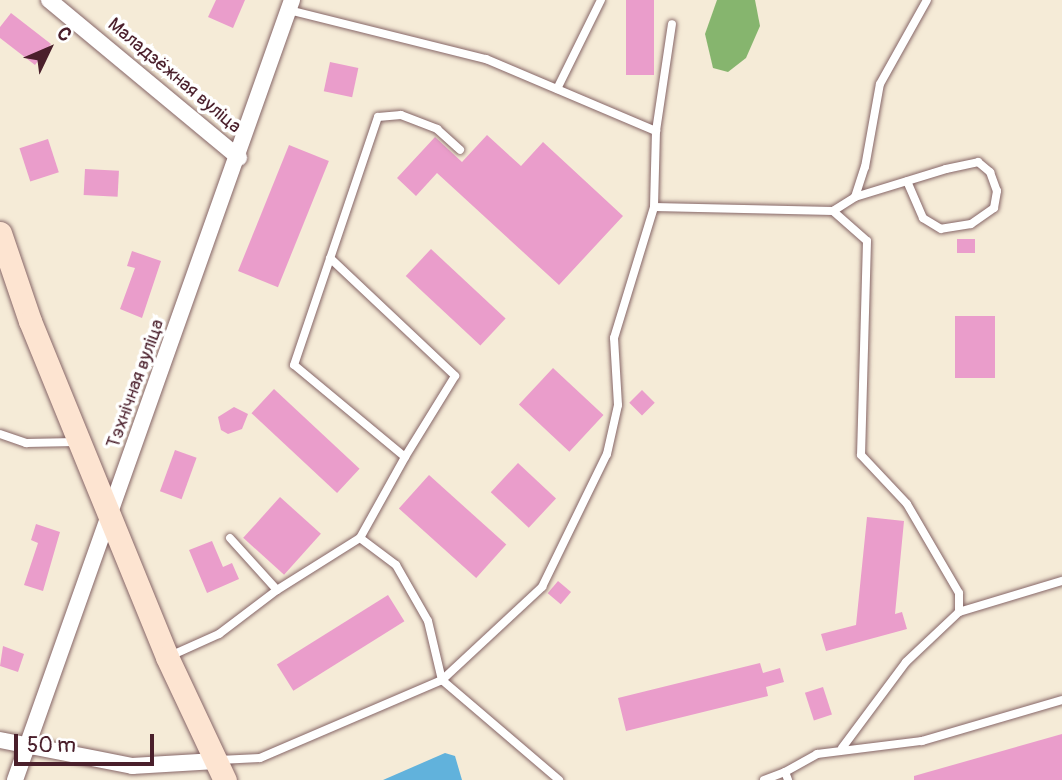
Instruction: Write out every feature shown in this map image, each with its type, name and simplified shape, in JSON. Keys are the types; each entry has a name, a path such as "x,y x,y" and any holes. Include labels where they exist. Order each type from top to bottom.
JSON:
{"street":[{"name":"Маладзёжная вуліца","path":"49,0 239,158"},
{"name":"Тэхнічная вуліца","path":"15,780 24,747 110,518 291,5"},
{"path":"0,233 30,321 83,442 110,518 167,657 220,770 132,766 24,747 0,740"}],"lane":[{"path":"557,89 601,0"},
{"path":"855,197 880,84 927,0"},
{"path":"291,5 486,60 656,131"},
{"path":"220,770 260,758 442,680 542,587 607,454 618,405 614,338 654,207 656,131 672,23"},
{"path":"405,457 294,365 378,117 401,115 437,129 460,150"},
{"path":"654,207 833,211 855,197 908,181 978,162 990,172 997,191 993,208 971,224 941,229 923,218 908,181"},
{"path":"833,211 867,241 860,455 907,504 959,593 959,612"},
{"path":"167,657 219,634 277,590 360,538 405,457 455,376 330,258"},
{"path":"0,434 26,443 83,442"},
{"path":"230,538 277,590"},
{"path":"360,538 396,565 428,621 442,680 559,780"},
{"path":"842,748 906,662 959,612 1062,580"},
{"path":"764,780 786,776 817,754 842,748 922,741 1062,700"}],"green space":[{"path":"717,0 755,0 760,26 746,58 728,72 713,68 705,34"}],"water":[{"path":"445,753 455,756 462,780 383,780"}],"building":[{"path":"216,0 245,0 233,28 208,17"},
{"path":"626,0 654,0 654,75 626,75"},
{"path":"11,13 51,44 35,65 0,38 0,27"},
{"path":"330,62 358,68 352,97 324,91"},
{"path":"487,135 521,166 543,142 623,216 559,285 437,173 416,196 397,178 435,137 462,162"},
{"path":"48,139 59,172 30,182 19,148"},
{"path":"289,145 329,161 278,287 238,271"},
{"path":"85,169 119,171 118,197 84,195"},
{"path":"957,239 975,239 975,253 957,253"},
{"path":"431,249 506,319 480,346 406,276"},
{"path":"132,251 161,261 142,318 120,309 135,268 127,266"},
{"path":"955,316 995,316 995,378 955,378"},
{"path":"553,368 603,415 569,452 519,405"},
{"path":"274,389 360,469 337,493 251,413"},
{"path":"642,390 655,403 642,415 629,403"},
{"path":"234,407 248,414 242,429 228,434 221,430 218,417"},
{"path":"175,450 197,458 182,499 160,491"},
{"path":"518,463 556,498 529,528 491,492"},
{"path":"429,475 506,545 476,578 399,508"},
{"path":"280,497 321,534 284,575 243,538"},
{"path":"867,517 904,521 895,614 902,612 907,629 826,651 821,634 856,625"},
{"path":"36,524 60,532 43,591 24,585 38,543 31,540"},
{"path":"212,541 223,567 232,563 239,579 207,593 189,550"},
{"path":"558,581 571,592 561,604 548,593"},
{"path":"388,595 404,621 293,691 277,664"},
{"path":"3,646 24,654 18,672 0,666"},
{"path":"760,663 763,673 780,668 784,682 766,687 768,696 626,731 618,698"},
{"path":"823,687 832,715 814,720 805,693"},
{"path":"1062,734 1062,780 914,780 914,776"}]}
